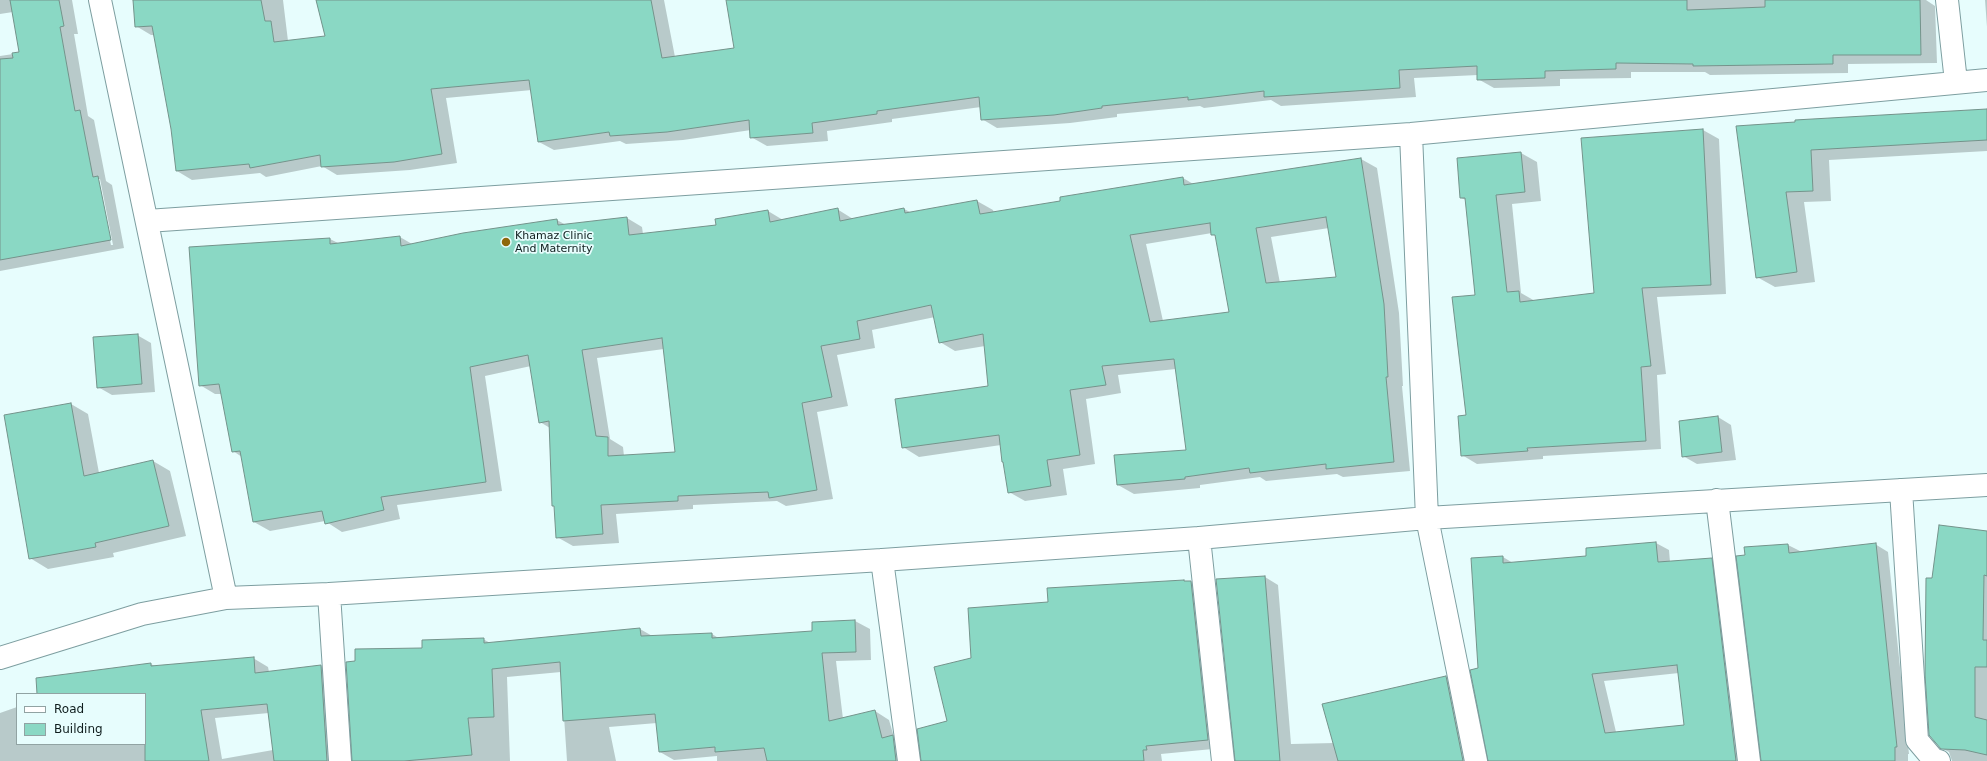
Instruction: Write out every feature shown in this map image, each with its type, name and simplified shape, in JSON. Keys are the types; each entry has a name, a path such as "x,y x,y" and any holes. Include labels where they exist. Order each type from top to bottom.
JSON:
{"street":[{"path":"100,0 226,598"},
{"path":"1947,0 1956,82"},
{"path":"147,221 1411,134 1987,80"},
{"path":"1411,134 1427,518 1476,761"},
{"path":"0,658 142,614 226,598 329,594 882,560 1199,538 1427,518 1987,484"},
{"path":"1901,490 1917,740 1934,760 1939,761"},
{"path":"1717,500 1748,761"},
{"path":"1199,538 1223,761"},
{"path":"882,560 909,761"},
{"path":"329,594 340,761"}],"building":[{"path":"10,0 59,0 64,26 60,27 75,111 80,110 93,177 98,176 111,240 0,260 0,59 13,58 12,53 19,52"},
{"path":"133,0 261,0 265,21 271,21 274,42 325,36 316,0 651,0 662,58 734,48 726,0 1687,0 1687,10 1765,7 1765,0 1920,0 1921,55 1833,55 1833,64 1693,66 1693,64 1616,63 1616,69 1545,71 1545,78 1477,80 1477,66 1399,70 1400,88 1264,97 1264,91 1188,100 1188,97 1102,106 1102,108 1054,115 981,120 979,97 877,111 877,114 812,123 813,133 750,138 749,120 667,132 610,136 609,132 538,142 529,80 431,89 442,154 394,162 321,167 320,155 250,168 249,164 176,171 171,129 152,26 135,27"},
{"path":"1987,109 1987,140 1811,150 1813,191 1786,192 1797,272 1756,278 1736,126 1795,122 1795,120"},
{"path":"1703,129 1711,285 1642,288 1651,366 1641,367 1646,441 1527,448 1528,451 1461,456 1458,416 1466,415 1452,297 1475,295 1465,198 1460,198 1457,158 1521,152 1525,192 1496,195 1507,292 1519,291 1520,302 1594,293 1581,138"},
{"path":"1361,158 1384,304 1388,377 1386,377 1394,462 1326,469 1326,464 1250,473 1249,468 1185,477 1185,479 1117,485 1114,455 1186,450 1174,359 1102,366 1106,385 1070,390 1080,455 1047,460 1051,486 1008,493 999,435 902,448 895,399 988,386 983,334 939,343 931,305 857,321 860,339 821,346 832,397 802,403 817,490 769,498 768,492 678,496 678,501 601,505 603,534 556,538 554,506 552,506 549,421 539,423 528,355 470,367 486,482 381,497 384,510 325,524 322,511 253,522 240,451 232,452 219,384 199,386 189,247 330,238 330,244 400,236 401,246 463,233 557,219 558,225 627,217 629,235 716,225 715,219 768,210 770,222 838,208 840,221 904,208 905,213 977,200 980,214 1060,201 1060,197 1183,177 1184,185","holes":["1326,217 1336,277 1266,283 1256,228","1210,223 1211,235 1215,235 1229,312 1150,322 1130,235","662,338 675,452 608,456 608,437 596,436 582,350"]},
{"path":"138,334 142,384 97,388 93,337"},
{"path":"71,403 84,476 153,460 169,526 95,543 96,547 29,559 4,415"},
{"path":"1718,416 1722,452 1682,457 1679,421"},
{"path":"1939,525 1987,531 1987,576 1984,575 1983,640 1987,640 1987,667 1975,667 1975,717 1987,720 1987,755 1965,750 1941,749 1929,735 1925,675 1926,578 1932,578"},
{"path":"1656,542 1658,562 1712,558 1736,761 1488,761 1470,670 1478,668 1471,558 1503,556 1503,563 1586,556 1586,548","holes":["1677,665 1684,725 1605,733 1592,674"]},
{"path":"1876,543 1897,747 1895,747 1895,761 1761,761 1736,556 1745,555 1744,547 1788,544 1789,553"},
{"path":"1265,576 1280,761 1235,761 1216,579"},
{"path":"1184,580 1191,581 1208,740 1146,746 1147,750 1143,750 1144,761 921,761 917,729 947,721 934,667 971,658 968,608 1048,602 1047,588"},
{"path":"855,620 856,652 822,653 829,721 875,710 882,738 893,735 896,761 767,761 764,748 715,752 715,747 659,752 655,714 563,721 560,662 492,669 494,717 468,718 472,755 404,761 352,761 346,662 355,661 355,649 422,648 422,640 484,638 484,643 640,628 641,636 712,633 712,638 812,631 812,622"},
{"path":"254,657 255,673 321,665 327,761 274,761 267,704 201,710 209,761 145,761 146,693 37,693 36,678 151,663 151,666"},
{"path":"1446,676 1463,761 1338,761 1322,704"}],"place":[{"name":"Khamaz Clinic And Maternity","path":"506,242"}]}
